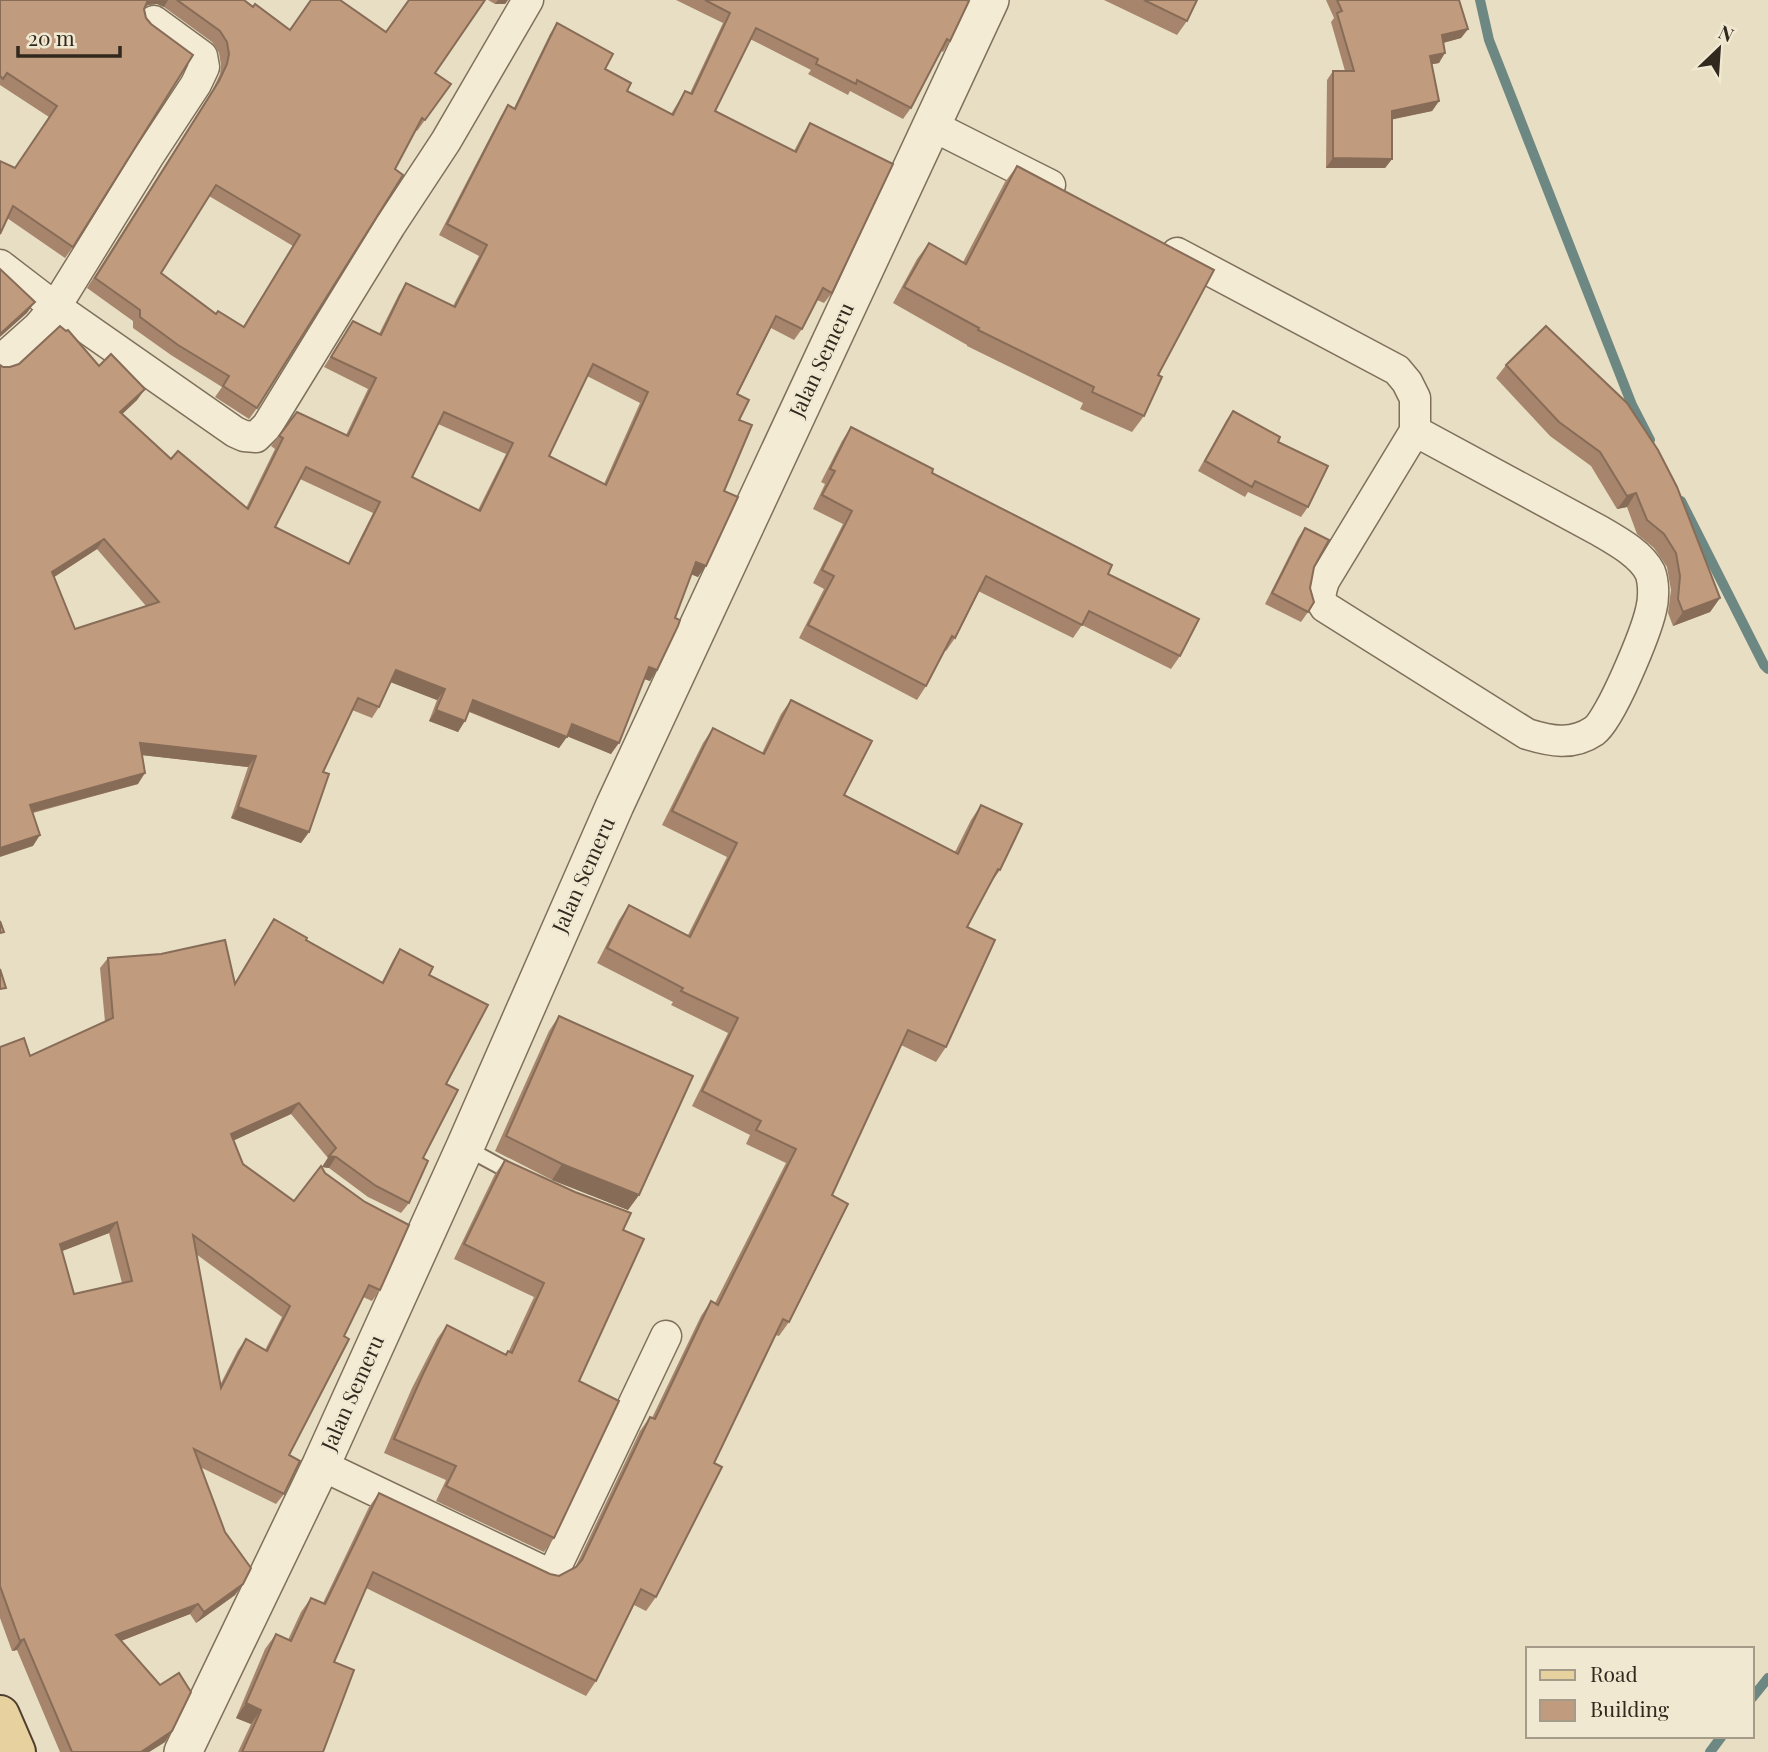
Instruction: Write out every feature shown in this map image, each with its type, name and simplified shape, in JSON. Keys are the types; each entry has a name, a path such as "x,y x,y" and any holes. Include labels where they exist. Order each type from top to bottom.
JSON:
{"main road":[{"path":"0,1715 16,1752"}],"street":[{"path":"0,265 235,432 250,438 260,434 446,141 528,0"},
{"name":"Jalan Semeru","path":"183,1752 321,1465 418,1233 465,1147 615,805 990,0"},
{"path":"0,361 38,327 56,306 196,84 204,67 202,56 154,21"},
{"path":"931,125 1070,195"},
{"path":"1152,240 1396,370 1408,382 1415,398 1415,431 1324,581 1321,601 1325,607 1527,734 1565,742 1596,729 1614,701 1651,610 1653,591 1650,572 1627,548 1600,531 1415,431"},
{"path":"321,1465 547,1573 556,1567 666,1336"}],"lane":[{"path":"465,1147 528,1181"}],"building":[{"path":"0,0 148,0 144,9 146,18 193,55 73,247 13,206 0,234 0,161 15,168 57,106 7,73 3,79 0,76"},
{"path":"177,0 244,0 253,7 255,4 290,30 311,0 340,0 386,32 409,0 485,0 435,73 451,84 425,120 422,118 395,169 403,175 257,408 223,386 229,376 178,345 140,317 140,310 95,278 219,81 229,54 227,42 220,31","holes":["216,185 300,235 244,327 218,311 216,314 161,273"]},
{"path":"705,0 969,1 950,41 947,39 911,108 857,80 856,84 816,64 818,59 756,28 715,111 796,152 810,123 893,164 832,293 823,288 802,329 776,316 737,394 749,400 739,420 752,425 724,491 738,497 706,566 696,562 675,618 680,620 678,626 657,670 649,667 619,743 572,724 567,737 473,700 465,721 436,710 445,689 396,670 379,707 358,698 323,772 329,774 309,832 238,807 256,756 140,743 145,773 30,805 40,835 0,848 0,365 10,367 19,364 60,326 68,330 99,366 111,354 145,389 120,412 171,459 178,451 248,509 283,438 279,436 297,412 348,436 376,378 331,357 353,321 381,335 406,283 455,307 487,245 447,224 508,105 515,109 557,23 613,54 605,69 631,83 627,91 673,115 685,91 692,94 730,13","holes":["593,364 648,392 606,485 549,456","444,412 513,443 480,511 412,477","306,467 380,502 349,564 275,527","104,539 159,602 75,629 52,572"]},
{"path":"1144,0 1197,0 1187,21"},
{"path":"1337,0 1459,0 1468,29 1442,35 1445,53 1430,56 1439,101 1392,111 1392,159 1333,158 1333,71 1354,71 1337,13 1342,11"},
{"path":"1017,166 1214,270 1158,375 1162,377 1144,416 1092,392 1094,387 978,330 979,328 904,287 929,243 966,264"},
{"path":"0,269 35,302 0,334"},
{"path":"1546,326 1627,403 1658,450 1677,487 1720,598 1683,612 1678,599 1680,576 1676,553 1664,534 1647,520 1636,493 1627,496 1600,452 1559,422 1506,365"},
{"path":"1233,411 1280,437 1278,442 1328,466 1308,507 1255,481 1252,487 1205,461"},
{"path":"851,427 933,469 932,473 1112,565 1108,574 1199,619 1180,656 1089,611 1082,625 986,576 955,638 952,636 926,686 808,625 834,576 822,570 852,511 822,495 835,471 830,469"},
{"path":"1305,528 1329,540 1314,567 1310,588 1314,602 1308,612 1272,593"},
{"path":"791,700 872,741 844,795 958,854 981,805 1022,824 1000,870 998,869 967,927 995,940 946,1047 908,1030 832,1195 848,1204 789,1322 783,1319 714,1463 722,1467 656,1597 641,1589 596,1681 373,1572 334,1662 354,1670 323,1752 242,1752 261,1710 246,1703 276,1634 291,1641 311,1598 325,1604 379,1493 550,1574 559,1576 576,1567 582,1560 650,1417 655,1419 711,1301 718,1305 796,1149 756,1130 761,1121 702,1091 738,1018 681,991 683,988 607,948 629,905 690,937 737,843 672,811 713,728 764,754"},
{"path":"274,919 383,983 400,949 433,967 429,975 488,1005 446,1084 458,1090 423,1158 428,1161 409,1203 376,1186 336,1157 329,1156 336,1148 299,1103 231,1134 243,1164 294,1201 321,1166 325,1173 365,1202 409,1225 380,1290 369,1285 344,1336 349,1339 289,1455 300,1461 284,1494 194,1449 225,1532 251,1568 243,1584 204,1612 198,1604 116,1635 160,1685 179,1673 191,1692 172,1731 141,1752 72,1752 24,1639 20,1641 0,1586 0,1047 24,1038 30,1056 113,1018 108,958 161,954 225,940 235,984","holes":["117,1222 132,1281 74,1294 60,1244","193,1235 290,1306 267,1351 246,1339 221,1388"]},
{"path":"0,969 6,988 0,989"},
{"path":"559,1016 693,1076 639,1195 562,1164 506,1136"},
{"path":"505,1160 575,1192 631,1213 623,1230 644,1239 579,1381 619,1401 554,1538 446,1486 456,1466 394,1439 447,1325 506,1355 508,1351 512,1353 544,1283 464,1244"}],"waterway":[{"path":"1480,0 1489,40 1632,405 1650,440"},
{"path":"1681,501 1768,669"},
{"path":"1754,1696 1768,1678"},
{"path":"1710,1752 1720,1738"}]}
